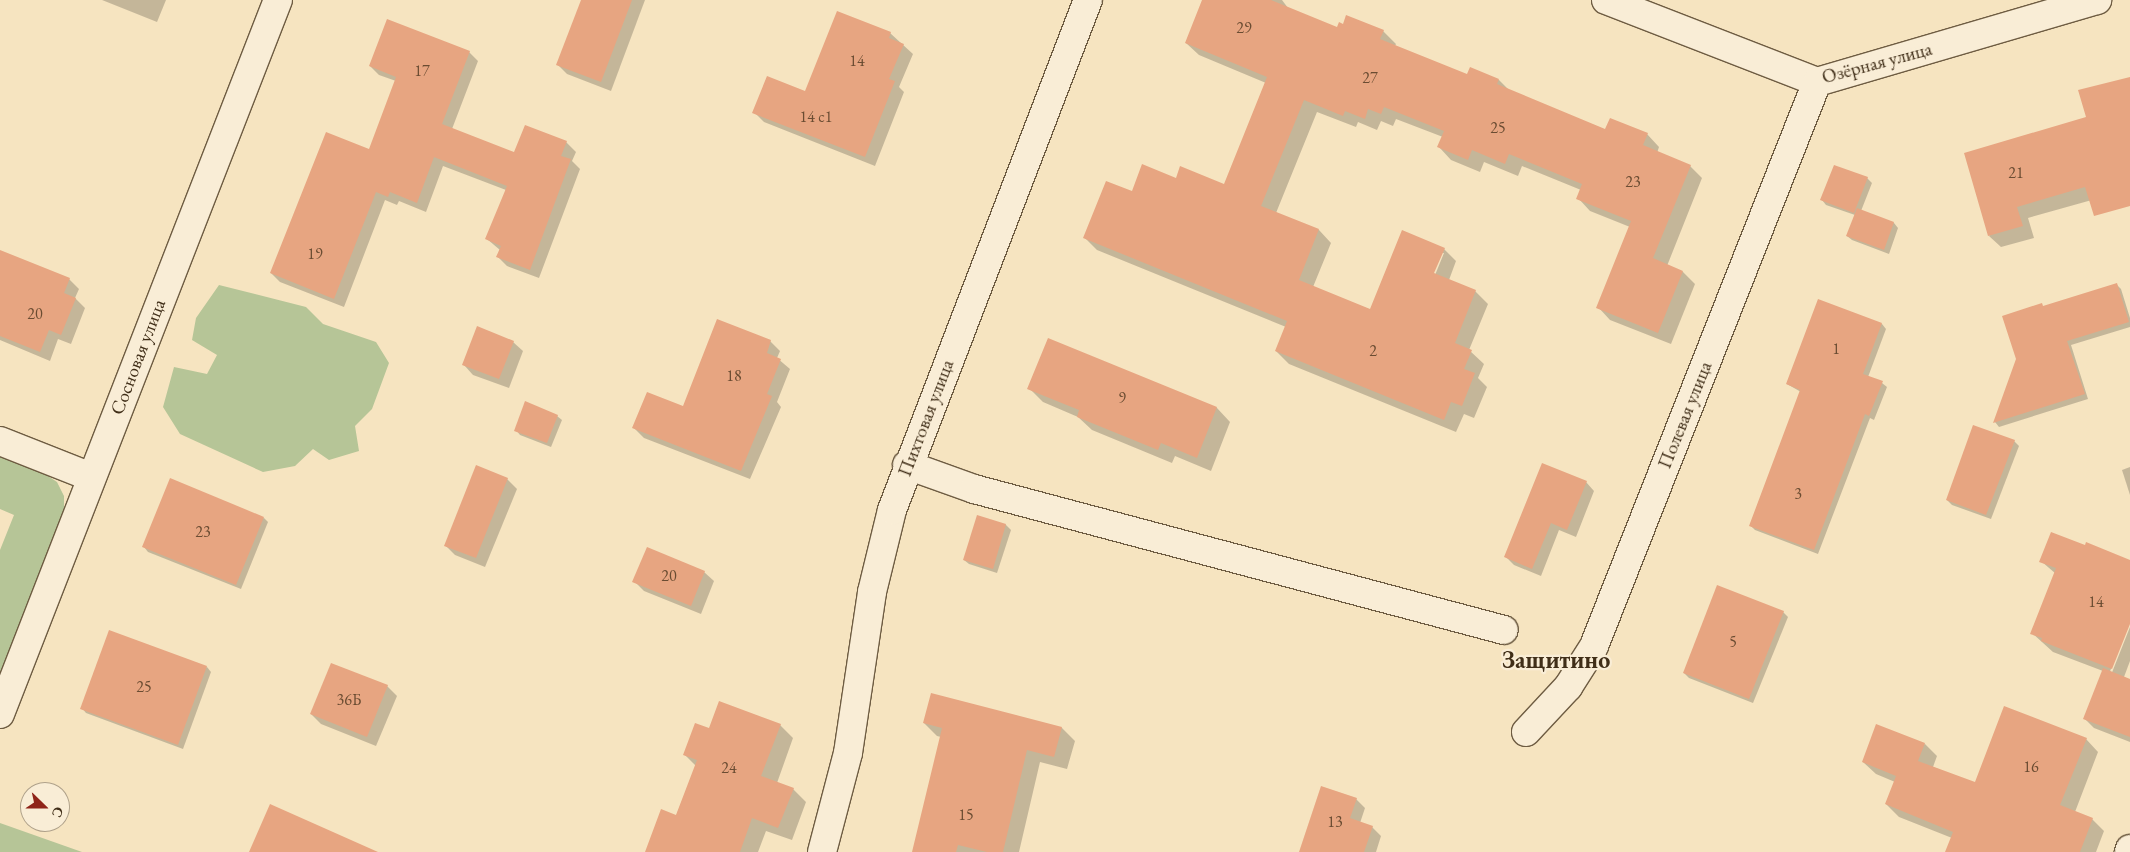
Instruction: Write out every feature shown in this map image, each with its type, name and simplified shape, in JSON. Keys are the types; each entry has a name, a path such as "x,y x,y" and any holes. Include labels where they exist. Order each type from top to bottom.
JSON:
{"street":[{"name":"Сосновая улица","path":"0,714 278,0"},
{"name":"Пихтовая улица","path":"822,852 848,753 880,551 907,464 1088,0"},
{"name":"Озёрная улица","path":"1606,0 1818,82 2097,0"},
{"name":"Полевая улица","path":"1526,732 1568,687 1594,646 1818,82"},
{"path":"0,441 91,477"},
{"path":"907,464 974,489 1504,630"}],"green space":[{"path":"219,285 306,307 323,324 376,342 389,363 372,409 355,426 359,451 329,460 313,449 295,466 263,472 180,434 163,407 174,367 207,374 217,355 192,340 196,318"},
{"path":"0,455 42,472 57,482 64,496 64,510 0,674 0,550 14,515 0,509"},
{"path":"0,823 20,830 20,832 25,832 82,852 0,852"}],"building":[{"path":"581,0 632,0 601,82 556,65"},
{"path":"1202,0 1271,0 1337,27 1339,22 1343,24 1346,15 1384,30 1380,39 1467,74 1470,67 1499,79 1497,84 1605,129 1610,118 1648,133 1643,145 1691,165 1653,258 1683,271 1658,333 1596,308 1631,221 1576,199 1582,184 1509,154 1505,164 1472,150 1468,160 1437,147 1444,131 1384,107 1381,114 1368,109 1365,119 1345,111 1343,116 1304,100 1261,206 1319,229 1299,280 1370,309 1402,230 1445,248 1434,273 1476,290 1455,343 1472,350 1464,369 1475,373 1462,406 1451,402 1444,420 1275,351 1287,321 1083,238 1106,181 1132,191 1142,164 1176,178 1180,166 1224,184 1267,77 1185,43"},
{"path":"837,11 891,32 889,38 904,44 889,79 895,81 865,157 752,113 767,76 805,91"},
{"path":"387,19 470,51 442,124 514,152 525,125 567,141 561,156 571,159 530,270 496,257 501,246 485,239 507,186 434,157 417,203 390,192 388,197 376,192 334,299 270,273 326,132 369,149 396,77 369,66"},
{"path":"2130,77 2130,206 2094,216 2085,187 2017,207 2023,226 1988,236 1964,153 2086,117 2078,90"},
{"path":"1834,165 1868,177 1854,213 1820,200"},
{"path":"1857,208 1894,222 1884,250 1846,236"},
{"path":"0,250 70,278 64,293 76,298 61,335 49,330 40,352 0,336"},
{"path":"2117,283 2129,322 2067,341 2085,394 1993,423 2016,359 2002,316 2042,303 2043,306"},
{"path":"1818,299 1882,323 1863,374 1883,381 1869,416 1865,414 1814,550 1749,526 1800,390 1786,384"},
{"path":"717,319 771,340 767,353 781,359 767,394 772,396 741,471 632,428 647,392 683,406"},
{"path":"477,326 514,341 499,379 462,365"},
{"path":"1048,338 1217,407 1197,458 1161,443 1158,450 1077,417 1079,410 1027,389"},
{"path":"525,401 558,415 547,443 514,431"},
{"path":"1973,425 2015,440 1986,515 1946,500"},
{"path":"1542,463 1587,481 1567,530 1551,523 1532,569 1504,557"},
{"path":"476,465 508,478 476,558 444,546"},
{"path":"170,478 264,517 236,585 142,547"},
{"path":"977,515 1006,524 993,569 963,560"},
{"path":"2051,532 2085,545 2086,542 2130,560 2130,624 2112,669 2041,641 2042,638 2030,634 2056,568 2039,562"},
{"path":"647,547 705,571 691,606 632,582"},
{"path":"1717,585 1784,611 1749,699 1683,673"},
{"path":"109,630 207,666 178,745 80,709"},
{"path":"331,663 388,685 367,737 310,714"},
{"path":"2103,668 2130,679 2130,737 2083,719"},
{"path":"931,693 1062,727 1054,757 1027,750 1003,852 987,852 958,845 956,852 912,852 942,728 923,723"},
{"path":"719,701 781,724 761,776 794,788 778,828 752,818 740,852 645,852 661,809 676,815 697,760 683,755 695,723 709,728"},
{"path":"2004,706 2087,738 2060,805 2093,818 2080,852 1945,852 1953,832 1885,804 1896,776 1862,762 1876,724 1925,743 1918,761 1975,782"},
{"path":"1321,786 1357,798 1350,818 1373,826 1364,852 1299,852"},
{"path":"270,804 378,852 249,852"}],"district":[{"name":"Защитино","path":"1556,660"}]}
